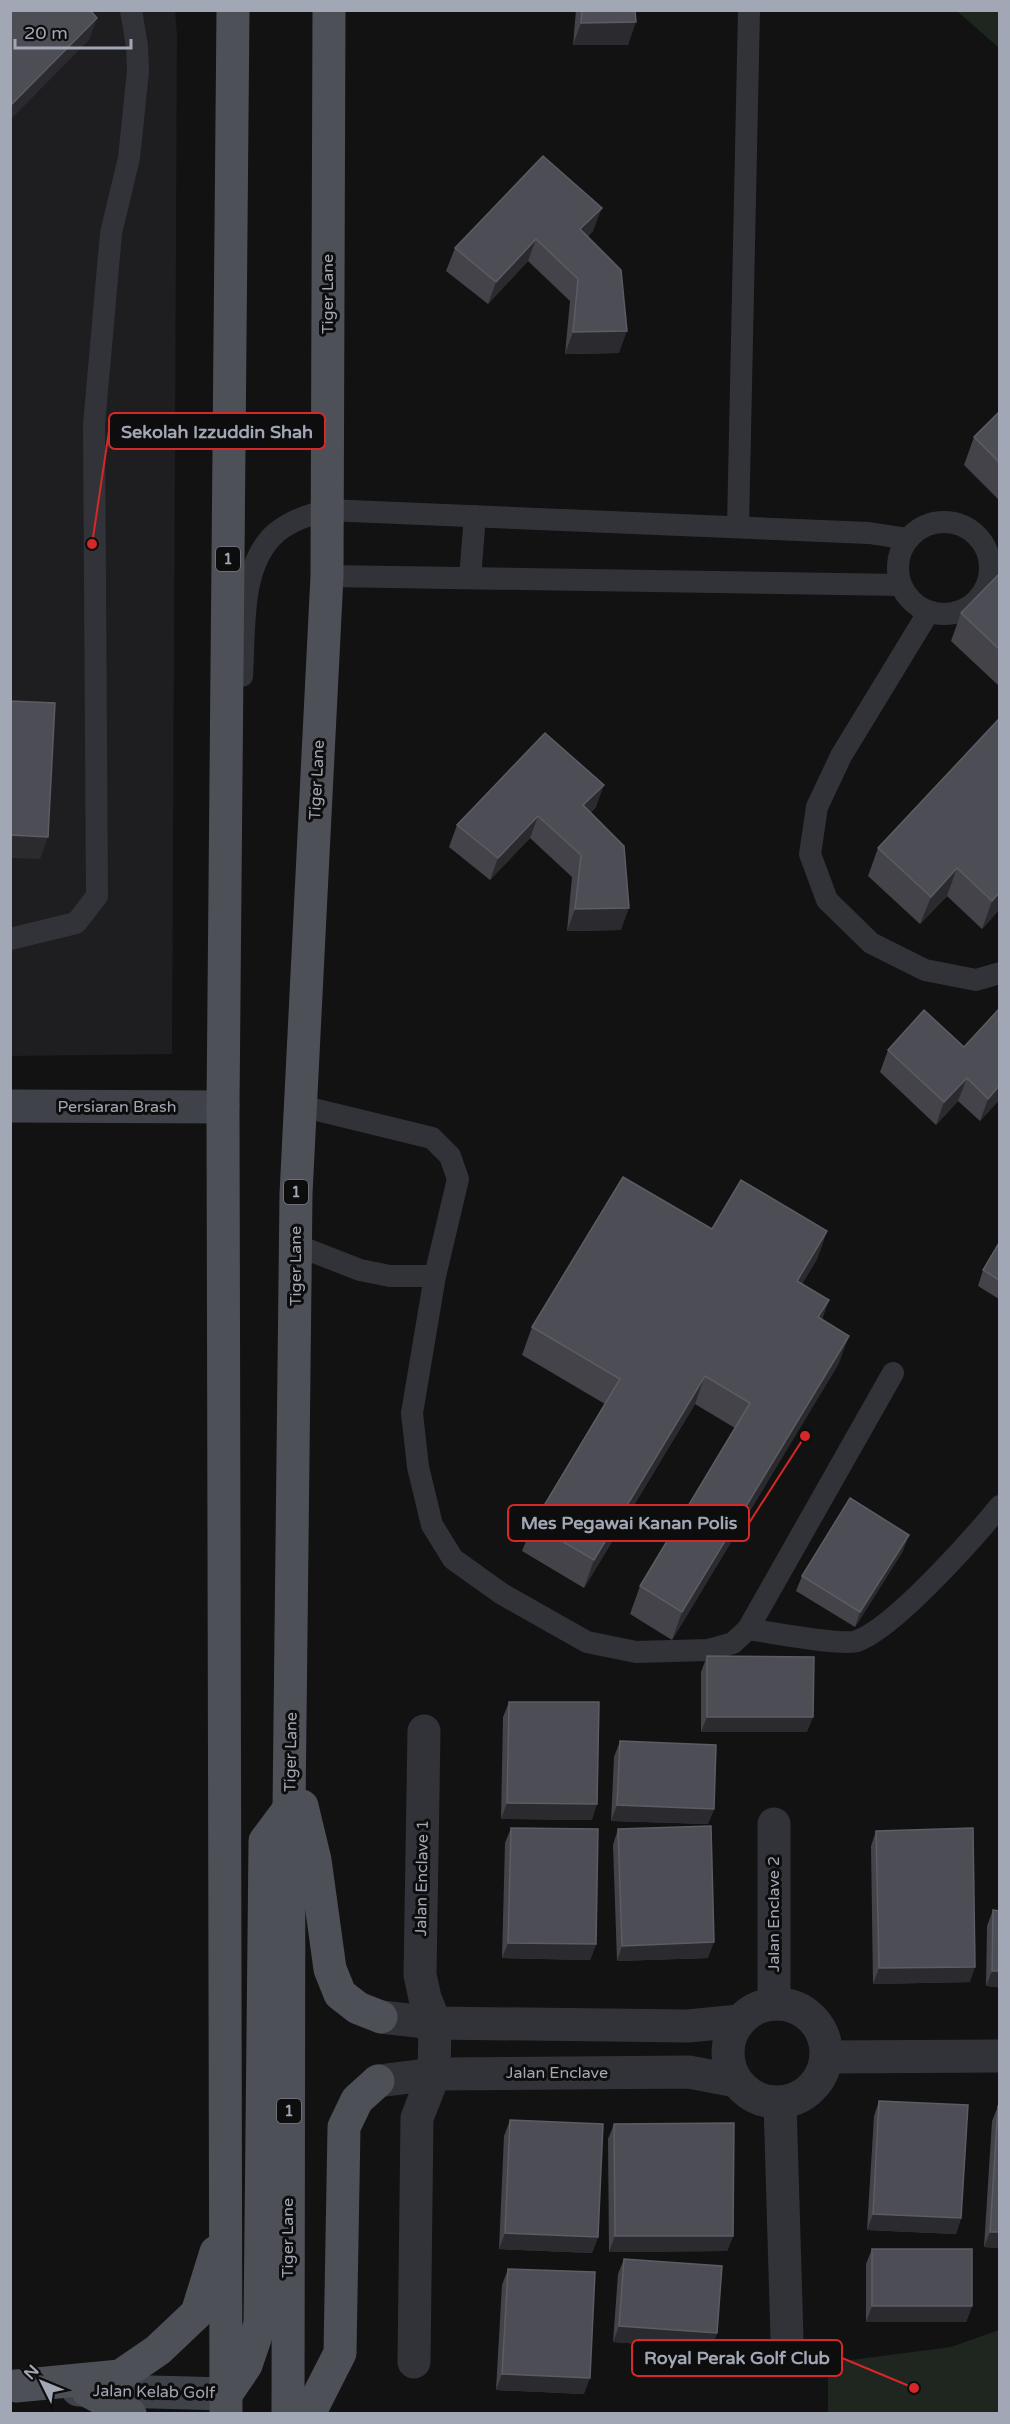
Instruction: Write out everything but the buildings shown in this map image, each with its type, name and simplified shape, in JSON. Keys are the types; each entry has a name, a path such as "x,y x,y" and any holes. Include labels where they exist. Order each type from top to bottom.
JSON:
{"main road":[{"name":"1","path":"226,2404 223,1107 233,10"},
{"name":"Tiger Lane","path":"288,2414 290,1809 296,1245 327,576 329,10"},
{"path":"291,1757 315,1860 330,1969 340,1994 358,2008 381,2017"},
{"path":"226,2404 246,2365 260,2324 265,1841 290,1809"},
{"path":"309,2414 340,2353 344,2127 357,2100 378,2081"},
{"path":"13,2386 120,2376 158,2350 197,2313 214,2261 226,2196"},
{"path":"88,2391 130,2414"}],"street":[{"name":"Persiaran Brash","path":"10,1106 223,1107"},
{"name":"Jalan Enclave 1","path":"424,1731 420,1975 425,1998 435,2023"},
{"name":"Jalan Enclave 2","path":"774,1824 774,2004"},
{"path":"736,2081 729,2066 727,2050 739,2021 755,2009 774,2004 790,2005 806,2013 817,2025 825,2041 825,2057 821,2074 811,2088 797,2097 780,2102 787,2339"},
{"path":"381,2017 435,2023 688,2026 739,2021"},
{"path":"414,2362 417,2118 434,2074 435,2023"},
{"path":"825,2057 999,2056"},
{"name":"Jalan Enclave","path":"378,2081 434,2074 688,2072 736,2081 748,2093 764,2100 780,2102"},
{"name":"Jalan Kelab Golf","path":"13,2386 226,2404"}],"lane":[{"path":"10,939 76,923 97,896 94,426 111,233 129,158 138,71 137,46 131,10"},
{"path":"738,527 749,10"},
{"path":"227,730 240,714 249,585 262,548 277,532 297,519 327,510 868,533 908,539"},
{"path":"470,578 474,516"},
{"path":"932,523 961,524 984,542 992,570 981,597 957,614 928,612 911,602 900,585 898,561 908,539 932,523"},
{"path":"327,576 900,585"},
{"path":"928,612 836,767 817,807 810,854 827,900 871,943 925,969 976,980 999,973"},
{"path":"301,1106 432,1138 450,1156 458,1179 435,1276 412,1413 418,1467 432,1525 453,1558 502,1594 587,1642 636,1652 708,1650 733,1643 748,1629 893,1373"},
{"path":"296,1245 360,1270 390,1276 435,1276"},
{"path":"748,1629 856,1642 891,1620 977,1534 999,1506"}],"shaded area":[{"path":"10,11 175,11 177,34 172,1054 11,1056"},
{"path":"957,11 999,11 999,48"},
{"path":"999,2330 999,2413 828,2413 828,2363 951,2347"}],"place":[{"name":"Sekolah Izzuddin Shah","path":"92,544"},
{"name":"Mes Pegawai Kanan Polis","path":"805,1436"},
{"name":"Royal Perak Golf Club","path":"914,2388"}]}
